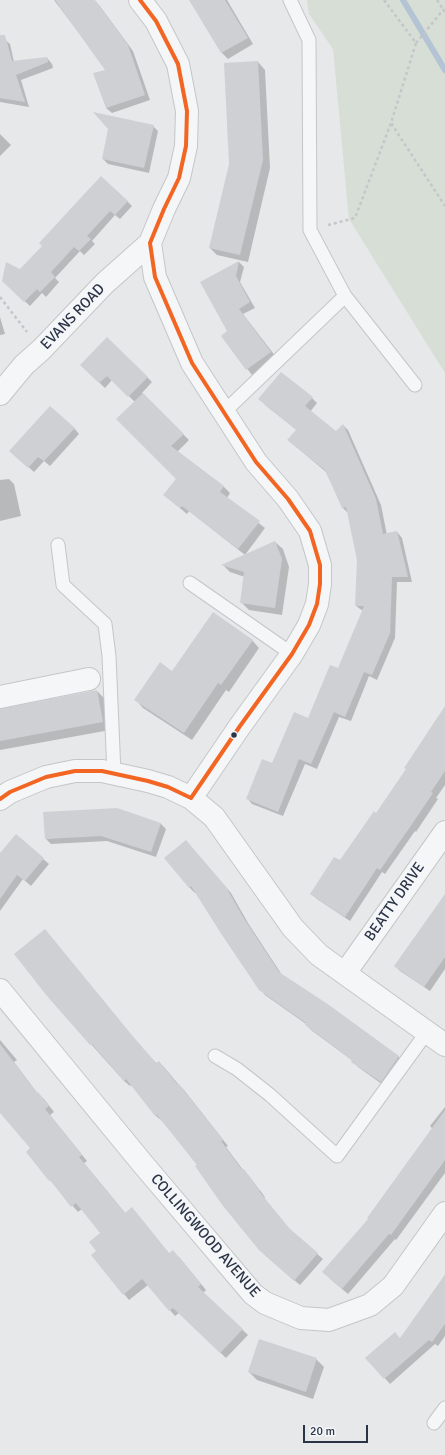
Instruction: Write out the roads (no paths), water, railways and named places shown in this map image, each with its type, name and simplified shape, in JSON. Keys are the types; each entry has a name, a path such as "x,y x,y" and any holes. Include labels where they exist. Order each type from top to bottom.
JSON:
{"street":[{"path":"140,0 156,21 178,64 187,111 186,146 180,178 164,209 150,243 155,277 192,363 256,462 288,499 310,531 320,565 320,584 317,604 309,625 292,654 240,726 191,798"},
{"name":"EVANS ROAD","path":"0,394 24,365 41,350 105,283 150,243"},
{"path":"0,376 24,365"},
{"path":"0,697 90,679"},
{"path":"3,791 46,777 75,771 102,771 168,787 191,798 214,817 293,928 319,955 445,1045"},
{"name":"BEATTY DRIVE","path":"345,973 445,832"},
{"name":"COLLINGWOOD AVENUE","path":"0,990 142,1163 254,1294 265,1303 301,1318 329,1320 370,1305 393,1286 445,1213"}],"lane":[{"path":"290,0 309,40 310,230 345,296 415,385"},
{"path":"223,413 345,296"},
{"path":"58,545 63,585 105,624 109,656 114,774"},
{"path":"190,583 292,654"},
{"path":"215,1056 237,1069 270,1095 338,1156 427,1032"},
{"path":"434,1423 445,1408"}],"waterway":[{"path":"403,0 445,70"}]}
